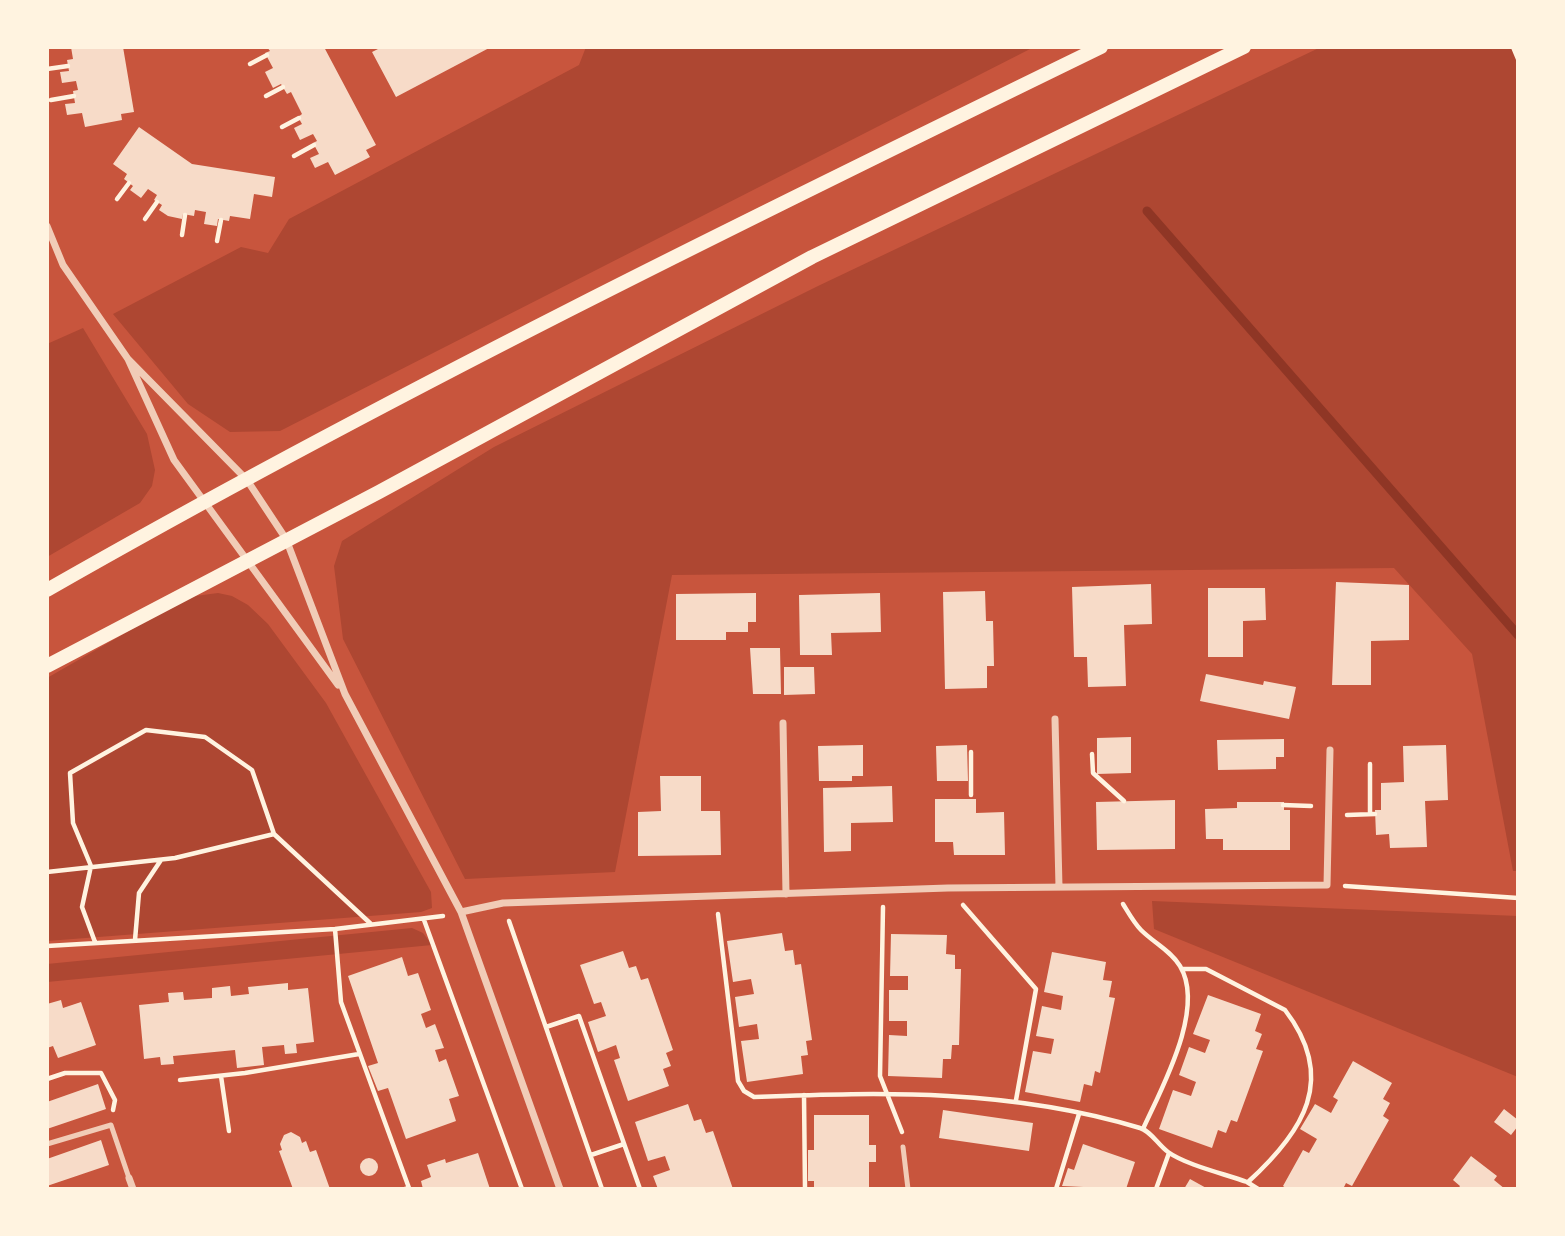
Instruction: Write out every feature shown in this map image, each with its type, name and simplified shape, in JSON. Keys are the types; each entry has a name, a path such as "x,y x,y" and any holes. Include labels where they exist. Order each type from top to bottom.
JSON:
{"main road":[{"path":"47,590 205,500 578,305 1101,47"},
{"path":"47,666 812,257 1244,47"}],"street":[{"path":"47,226 63,265 128,359 247,480 286,539 345,694 461,912 560,1189"},
{"path":"128,359 174,460 345,694"},
{"path":"1055,719 1059,887"},
{"path":"783,723 786,894"},
{"path":"461,912 503,903 948,888 1327,885 1330,750"},
{"path":"129,1178 133,1189"}],"lane":[{"path":"47,1144 111,1125 129,1178"},
{"path":"903,1147 908,1189"}],"path":[{"path":"1513,47 1518,58"},
{"path":"250,64 267,55"},
{"path":"47,69 68,65"},
{"path":"266,96 284,87"},
{"path":"51,100 74,96"},
{"path":"282,127 299,118"},
{"path":"294,156 314,145"},
{"path":"117,199 129,183"},
{"path":"145,219 157,202"},
{"path":"182,235 185,215"},
{"path":"217,241 221,220"},
{"path":"95,942 82,907 91,866 73,823 70,773 146,730 205,737 252,770 274,834 371,925"},
{"path":"971,752 971,795"},
{"path":"1092,754 1093,773 1124,801"},
{"path":"1329,815 1373,814 1370,764"},
{"path":"1283,805 1329,806"},
{"path":"47,872 161,859 274,834"},
{"path":"135,940 139,893 161,859"},
{"path":"1327,885 1518,898"},
{"path":"948,888 1036,989 1016,1100"},
{"path":"1111,888 1140,930 1170,953 1182,969 1186,988 1183,1041 1143,1129"},
{"path":"884,890 880,1076 900,1123 903,1147"},
{"path":"716,897 738,1081 744,1091 754,1097 868,1092 889,1096 913,1092 1016,1100 1143,1129 1169,1153 1247,1182 1258,1189"},
{"path":"503,903 602,1189"},
{"path":"47,946 335,929 424,920 461,912"},
{"path":"424,920 522,1189"},
{"path":"335,929 341,1002 407,1188"},
{"path":"1182,969 1206,969 1286,1010 1294,1022 1313,1070 1313,1086 1306,1109 1281,1152 1247,1182"},
{"path":"546,1027 579,1016 640,1189"},
{"path":"180,1080 359,1054"},
{"path":"47,1079 65,1073 101,1073 114,1100 111,1125"},
{"path":"221,1076 229,1131"},
{"path":"804,1095 805,1189"},
{"path":"1056,1189 1079,1114"},
{"path":"591,1156 624,1144"},
{"path":"1156,1189 1169,1153"}],"shaded area":[{"path":"586,47 1034,47 280,431 230,432 188,404 113,314 241,247 268,253 289,219 579,65"},
{"path":"1321,47 1518,47 1518,871 1513,871 1472,654 1394,568 672,575 615,872 465,879 343,639 334,566 342,541 494,447 818,286"},
{"path":"83,328 147,434 155,470 152,486 140,503 47,557 47,344"},
{"path":"218,593 232,596 248,605 268,624 326,703 431,892 432,908 421,912 47,941 47,678 188,597"},
{"path":"1152,901 1518,916 1518,1077 1154,929"},
{"path":"412,928 423,933 432,945 47,982 47,964"}],"building":[{"path":"71,47 123,47 134,112 121,114 122,120 85,127 82,113 67,115 65,104 75,103 73,91 78,90 76,81 62,83 60,72 69,71 67,60 73,59"},
{"path":"267,47 324,47 376,145 366,150 370,157 335,175 328,162 315,168 310,158 319,154 313,143 317,141 313,134 300,140 294,128 302,124 298,117 302,114 291,92 287,94 281,84 273,88 265,72 273,68 265,53 270,51"},
{"path":"382,47 491,47 396,97 372,52"},
{"path":"139,127 192,164 275,177 272,197 254,194 250,219 230,216 229,221 218,219 217,226 204,224 206,212 195,210 194,216 183,214 182,219 168,216 159,210 162,205 154,200 157,195 148,189 141,198 130,190 133,186 124,179 127,174 113,164"},
{"path":"1336,582 1409,585 1409,640 1371,641 1371,685 1332,685"},
{"path":"1151,584 1152,624 1124,625 1126,686 1088,687 1087,657 1074,657 1072,587"},
{"path":"1208,588 1265,588 1266,620 1243,621 1243,657 1208,657"},
{"path":"985,591 986,621 993,621 994,666 987,666 987,688 945,689 943,592"},
{"path":"756,593 756,622 748,622 748,632 726,632 726,640 676,640 676,594"},
{"path":"880,593 881,632 831,633 832,655 800,655 799,595"},
{"path":"750,648 780,648 781,694 753,694"},
{"path":"784,667 814,667 815,694 784,695"},
{"path":"1206,674 1263,685 1264,681 1296,687 1289,719 1200,701"},
{"path":"1131,737 1131,773 1097,774 1097,738"},
{"path":"1284,739 1284,757 1276,757 1276,769 1218,770 1217,740"},
{"path":"863,745 863,776 852,776 852,781 819,781 818,746"},
{"path":"967,745 968,781 937,781 936,746"},
{"path":"1446,745 1448,800 1425,801 1427,847 1390,848 1389,834 1376,835 1375,810 1381,810 1381,783 1404,782 1403,746"},
{"path":"660,776 701,776 701,811 720,811 721,855 638,856 638,812 661,811"},
{"path":"892,786 893,822 851,823 851,851 824,852 823,788"},
{"path":"935,799 976,799 976,813 1004,812 1005,855 954,855 953,842 935,842"},
{"path":"1175,800 1175,849 1097,850 1096,802"},
{"path":"1237,802 1284,802 1284,810 1290,810 1290,850 1223,850 1223,839 1206,839 1205,809 1237,808"},
{"path":"782,933 785,951 793,950 795,965 801,964 812,1040 806,1041 808,1055 801,1056 803,1074 747,1082 741,1041 759,1039 757,1024 739,1027 735,997 754,994 751,979 733,982 727,941"},
{"path":"891,934 947,935 946,954 955,955 955,969 961,969 959,1045 952,1045 951,1059 943,1059 942,1078 888,1076 889,1035 907,1036 907,1021 889,1021 889,990 908,990 908,976 890,976"},
{"path":"623,951 629,968 636,966 641,980 648,978 673,1050 666,1053 671,1066 663,1069 669,1086 628,1101 614,1060 620,1058 616,1045 598,1052 588,1022 606,1016 601,1002 594,1004 580,965"},
{"path":"1052,952 1106,962 1103,980 1112,981 1109,997 1115,998 1100,1073 1095,1071 1092,1086 1084,1084 1080,1102 1025,1092 1033,1051 1051,1054 1054,1039 1036,1036 1042,1006 1061,1010 1063,996 1044,992"},
{"path":"402,957 408,976 418,973 431,1010 421,1014 426,1028 435,1024 444,1048 435,1050 439,1062 446,1059 459,1096 449,1099 456,1121 406,1139 388,1088 378,1091 368,1066 378,1063 348,976"},
{"path":"288,983 288,990 308,988 314,1042 296,1044 297,1053 285,1054 284,1045 262,1047 264,1065 237,1068 235,1050 173,1056 174,1064 161,1065 160,1057 144,1059 139,1005 169,1002 168,993 183,992 184,1000 212,998 212,988 230,986 231,996 249,994 248,987"},
{"path":"1208,995 1261,1014 1255,1031 1262,1034 1256,1049 1263,1051 1237,1122 1231,1120 1226,1133 1218,1130 1212,1148 1159,1129 1173,1090 1191,1096 1196,1082 1179,1075 1189,1047 1205,1053 1210,1040 1193,1034"},
{"path":"61,1000 63,1008 81,1002 96,1045 58,1058 53,1046 47,1048 47,1004"},
{"path":"1353,1061 1392,1083 1383,1099 1390,1103 1383,1116 1389,1120 1352,1186 1346,1183 1343,1189 1287,1189 1283,1186 1303,1150 1309,1153 1317,1139 1300,1129 1315,1104 1331,1113 1338,1100 1333,1097"},
{"path":"98,1084 106,1109 47,1129 47,1102"},
{"path":"688,1104 694,1121 701,1119 706,1133 713,1131 733,1189 658,1189 653,1176 670,1170 665,1156 648,1161 635,1122"},
{"path":"1504,1109 1518,1120 1518,1126 1511,1135 1494,1122"},
{"path":"943,1110 1033,1123 1029,1151 939,1138"},
{"path":"814,1115 869,1115 869,1145 876,1145 876,1162 869,1162 869,1189 814,1189 814,1181 808,1181 808,1150 814,1150"},
{"path":"291,1132 300,1137 302,1143 306,1141 310,1152 316,1150 330,1189 293,1189 279,1151 282,1150 280,1144 284,1135"},
{"path":"101,1140 109,1165 47,1186 47,1159"},
{"path":"1083,1144 1135,1162 1126,1189 1062,1186 1068,1168 1074,1170"},
{"path":"478,1153 490,1189 423,1189 421,1181 431,1177 427,1165 445,1159 446,1163"},
{"path":"1471,1156 1497,1176 1494,1180 1505,1189 1458,1189 1460,1186 1453,1180"},
{"path":"365,1158 373,1158 378,1167 376,1174 365,1176 360,1171 360,1163"},
{"path":"1190,1179 1208,1189 1184,1189"}],"waterway":[{"path":"1147,211 1518,635"}]}
